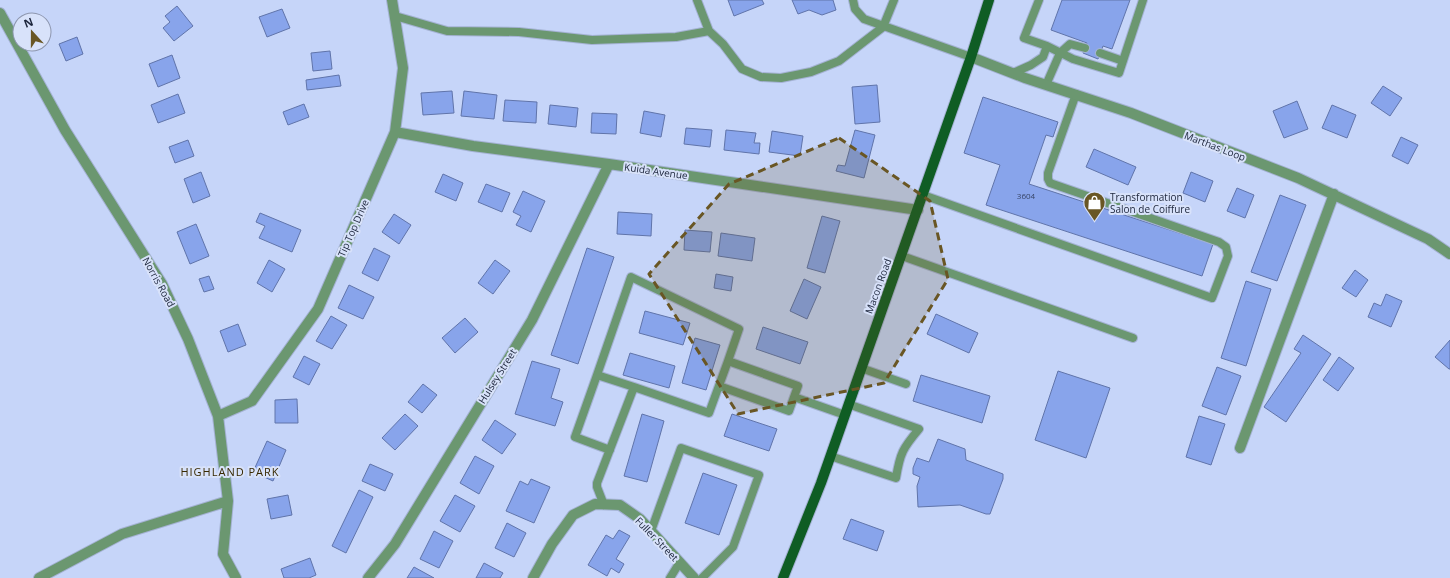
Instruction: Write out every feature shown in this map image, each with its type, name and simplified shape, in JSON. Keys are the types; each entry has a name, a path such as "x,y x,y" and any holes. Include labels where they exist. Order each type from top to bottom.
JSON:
{"main road":[{"name":"Macon Road","path":"783,578 821,484 844,415 918,210 971,57 989,0"}],"street":[{"name":"Tip Top Drive","path":"218,416 252,401 318,308 395,132 403,68 392,0"},
{"name":"Norris Road","path":"0,13 65,130 162,284 188,339 218,416 228,501 223,554 236,578"},
{"name":"Marthas Loop","path":"971,57 1046,85 1131,113 1298,178 1428,239 1450,254"},
{"name":"Kuida Avenue","path":"395,132 473,146 608,164 918,210"},
{"name":"Hulsey Street","path":"368,578 395,544 532,320 608,164"},
{"path":"1240,448 1334,194"},
{"path":"39,578 122,534 228,501"},
{"name":"Fuller Street","path":"533,578 552,544 573,515 595,504 620,505 640,519 694,578"}],"lane":[{"path":"697,0 709,30 723,44 742,69 761,77 781,78 811,72 839,61 883,27 894,0"},
{"path":"853,0 855,9 864,19 971,57"},
{"path":"1039,0 1024,38 1047,46 1073,59 1119,73 1143,0"},
{"path":"395,16 446,31 519,32 592,40 676,37 709,30"},
{"path":"1046,85 1060,53 1070,44 1085,48"},
{"path":"1013,73 1032,65 1043,57 1047,46"},
{"path":"1100,53 1123,61"},
{"path":"923,195 1212,298 1228,256 1226,247 1219,242 1050,183 1048,173 1076,94"},
{"path":"902,256 1133,338"},
{"path":"597,375 709,413 739,329 631,277 575,437 610,450"},
{"path":"719,386 789,410 794,398 798,386 728,361"},
{"path":"862,368 906,384"},
{"path":"604,505 597,487 597,483 634,387"},
{"path":"794,398 844,415"},
{"path":"830,456 896,478 899,458 907,443 919,429 848,404"},
{"path":"651,531 680,448 759,475 733,547 702,578"},
{"path":"670,578 680,562"}],"highlighted area":[{"path":"839,138 930,201 948,279 884,383 738,414 649,274 729,184"}],"building":[{"path":"728,0 762,0 764,4 734,16"},
{"path":"792,0 833,0 836,10 822,15 809,10 798,14"},
{"path":"1062,0 1130,0 1112,49 1103,46 1098,59 1083,53 1087,43 1051,30"},
{"path":"177,6 193,26 174,41 163,28 170,22 165,16"},
{"path":"282,9 290,28 267,37 259,17"},
{"path":"77,37 83,54 66,61 59,44"},
{"path":"330,51 332,69 313,71 311,53"},
{"path":"172,55 180,78 158,87 149,64"},
{"path":"339,75 341,86 307,90 306,80"},
{"path":"877,85 880,122 855,124 852,87"},
{"path":"1383,86 1402,98 1390,116 1371,103"},
{"path":"452,91 454,113 423,115 421,93"},
{"path":"464,91 497,95 494,119 461,116"},
{"path":"178,94 185,113 158,123 151,105"},
{"path":"983,97 1058,122 1053,137 1046,135 1029,184 1213,244 1202,276 986,205 1000,165 964,153"},
{"path":"505,100 537,102 536,123 503,121"},
{"path":"1297,101 1308,129 1284,138 1273,111"},
{"path":"304,104 309,117 288,125 283,112"},
{"path":"550,105 578,108 576,127 548,124"},
{"path":"1332,105 1356,115 1347,138 1322,128"},
{"path":"644,111 665,115 661,137 640,133"},
{"path":"592,113 617,114 616,134 591,133"},
{"path":"686,128 712,130 710,147 684,144"},
{"path":"726,130 756,133 754,143 760,143 759,154 724,150"},
{"path":"855,130 875,135 864,178 836,171 838,165 845,166"},
{"path":"772,131 803,136 800,156 769,152"},
{"path":"1401,137 1418,145 1408,164 1392,156"},
{"path":"188,140 194,156 175,163 169,147"},
{"path":"1094,149 1136,167 1128,185 1086,167"},
{"path":"201,172 210,196 193,203 184,179"},
{"path":"1191,172 1213,181 1205,202 1183,193"},
{"path":"443,174 463,183 456,201 435,192"},
{"path":"486,184 510,193 502,212 478,202"},
{"path":"1237,188 1254,195 1245,218 1227,211"},
{"path":"523,191 545,201 531,232 516,225 521,216 513,212"},
{"path":"1280,195 1306,205 1277,281 1251,272"},
{"path":"618,212 652,214 651,236 617,234"},
{"path":"260,213 301,230 292,252 259,238 265,226 256,222"},
{"path":"394,214 411,225 399,244 382,232"},
{"path":"822,216 840,221 825,273 807,268"},
{"path":"196,224 209,256 190,264 177,232"},
{"path":"685,230 712,232 710,252 684,250"},
{"path":"721,233 755,238 752,261 718,256"},
{"path":"374,248 390,256 378,281 362,273"},
{"path":"587,248 614,257 578,364 551,355"},
{"path":"269,260 285,269 272,292 257,283"},
{"path":"495,260 510,271 493,294 478,283"},
{"path":"1355,270 1368,280 1356,297 1342,288"},
{"path":"716,274 733,277 731,291 714,288"},
{"path":"209,276 214,289 204,292 199,279"},
{"path":"804,279 821,287 807,319 790,311"},
{"path":"1246,281 1271,289 1246,366 1221,358"},
{"path":"349,285 374,297 363,319 338,308"},
{"path":"1386,294 1402,301 1391,327 1368,317 1374,303 1381,306"},
{"path":"645,311 690,323 683,345 639,333"},
{"path":"936,314 978,333 969,353 927,334"},
{"path":"331,316 347,325 332,349 316,341"},
{"path":"465,318 478,332 455,353 442,338"},
{"path":"238,324 246,345 228,352 220,331"},
{"path":"763,327 808,342 800,364 756,349"},
{"path":"1303,335 1331,354 1286,422 1264,407 1301,353 1294,349"},
{"path":"695,338 720,345 706,390 682,383"},
{"path":"1450,340 1450,369 1449,369 1435,357"},
{"path":"630,353 675,366 669,388 623,375"},
{"path":"304,356 320,364 309,385 293,377"},
{"path":"1339,357 1354,368 1338,391 1323,380"},
{"path":"532,361 560,369 551,398 563,402 555,426 515,414"},
{"path":"1217,367 1241,376 1226,415 1202,406"},
{"path":"1058,371 1110,388 1086,458 1035,440"},
{"path":"921,375 990,396 982,423 913,401"},
{"path":"423,384 437,395 422,413 408,402"},
{"path":"297,399 298,423 275,423 275,400"},
{"path":"405,414 418,426 395,450 382,438"},
{"path":"642,414 664,421 647,482 624,476"},
{"path":"732,414 777,429 769,451 724,436"},
{"path":"1199,416 1225,424 1211,465 1186,457"},
{"path":"495,420 516,434 502,454 482,440"},
{"path":"938,439 965,449 966,460 1003,474 1003,479 990,514 960,505 918,507 917,486 920,477 913,474 913,468 917,458 929,462"},
{"path":"267,441 286,450 273,481 253,472"},
{"path":"475,456 494,466 479,494 460,483"},
{"path":"370,464 393,474 385,491 362,481"},
{"path":"703,473 737,485 719,535 685,523"},
{"path":"531,479 550,487 534,523 506,511 520,481 528,485"},
{"path":"359,490 373,497 346,553 332,546"},
{"path":"288,495 292,515 271,519 267,499"},
{"path":"455,495 475,506 460,532 440,521"},
{"path":"851,519 884,531 877,551 843,539"},
{"path":"507,523 526,533 514,557 495,548"},
{"path":"619,530 630,536 616,559 624,564 619,573 611,568 607,576 588,565 606,535 613,539"},
{"path":"434,531 453,541 439,568 420,559"},
{"path":"310,558 316,575 309,578 284,578 281,569"},
{"path":"484,563 503,573 500,578 476,578"},
{"path":"414,567 434,578 407,578"}],"place":[{"name":"Transformation Salon de Coiffure","path":"1094,222"}],"district":[{"name":"HIGHLAND PARK","path":"230,471"}]}
